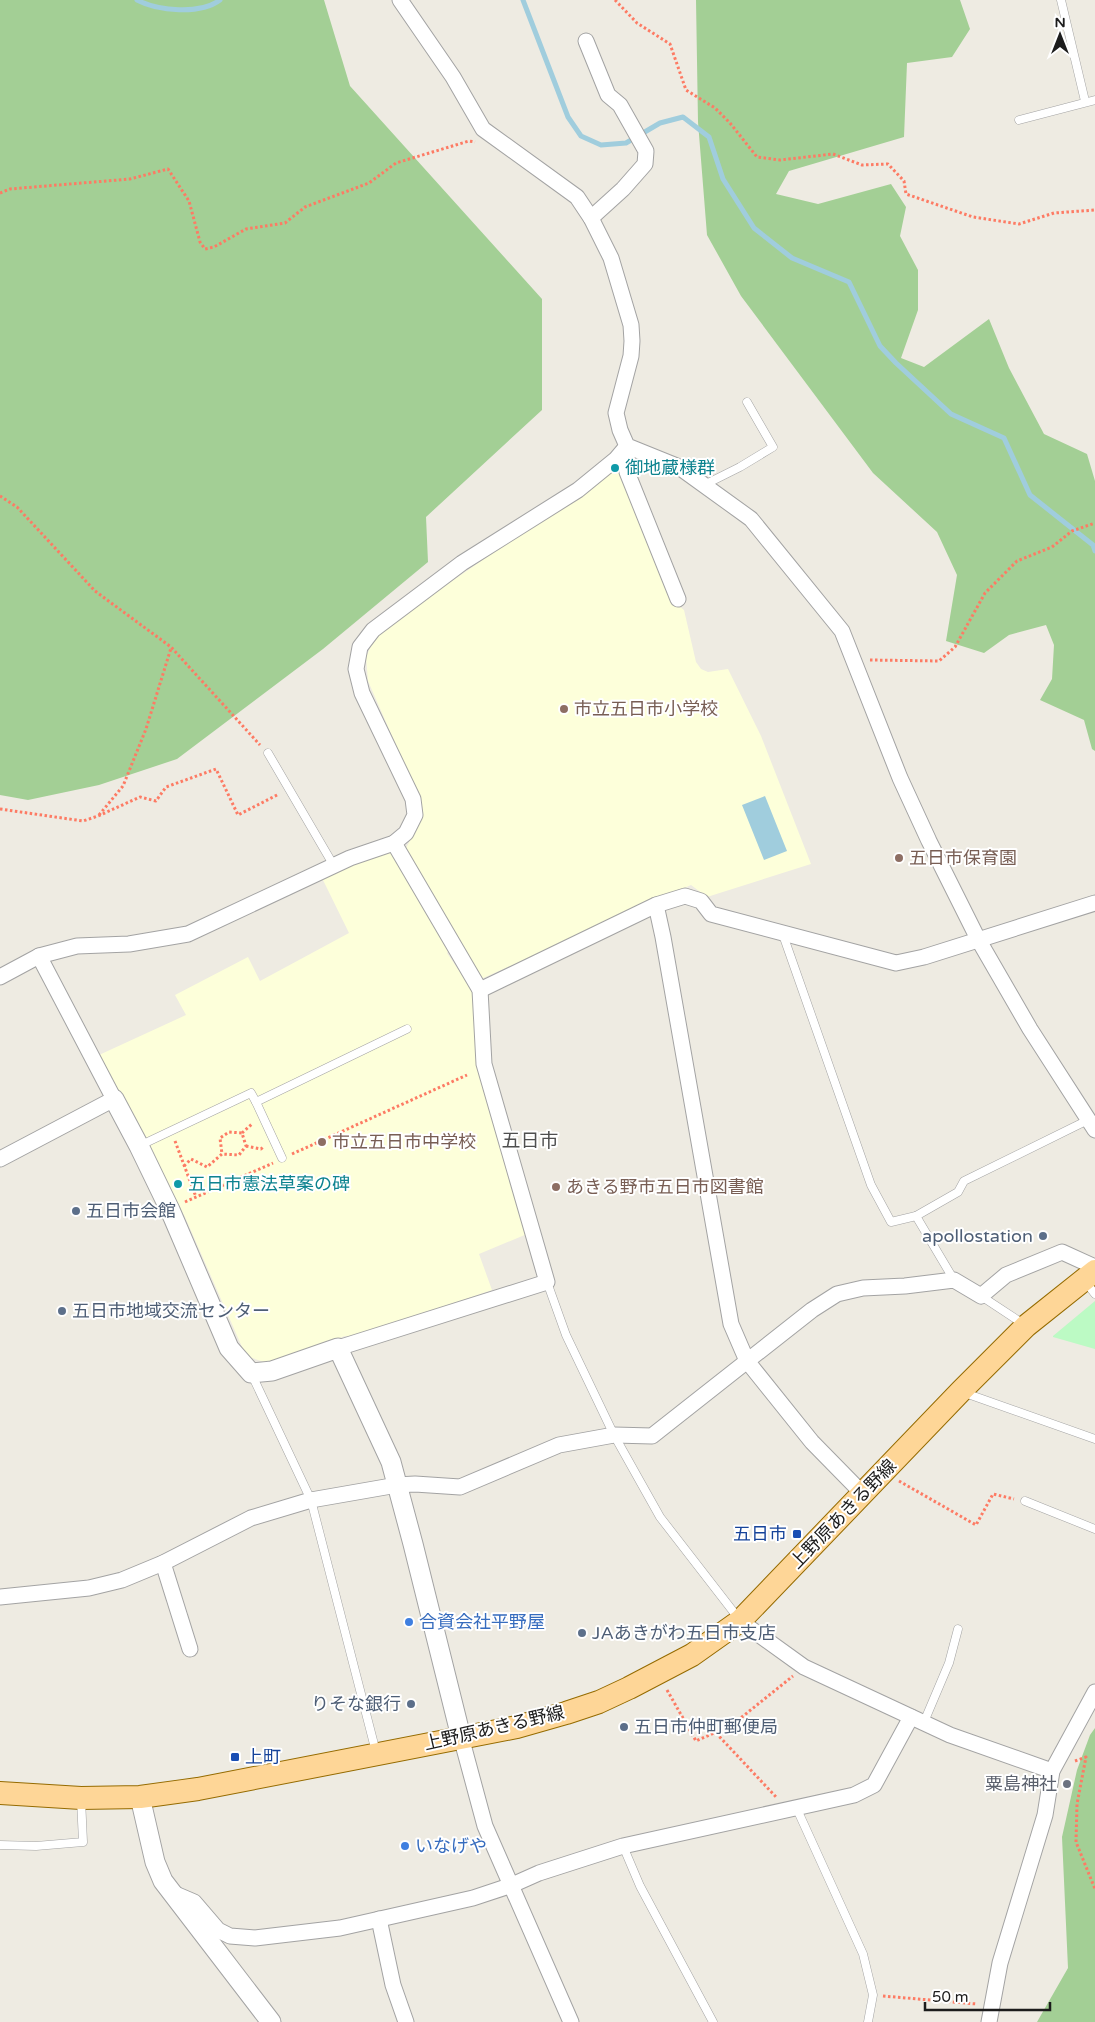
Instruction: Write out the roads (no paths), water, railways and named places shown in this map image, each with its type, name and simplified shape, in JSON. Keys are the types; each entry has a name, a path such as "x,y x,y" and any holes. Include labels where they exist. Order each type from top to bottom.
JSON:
{"main road":[{"name":"上野原あきる野線","path":"0,1793 81,1798 140,1796 198,1789 517,1726 599,1702 692,1655 740,1621 960,1391 1026,1326 1092,1278"}],"street":[{"path":"400,0 453,77 483,128 577,197 591,218 611,258 631,325 631,356 616,413 620,430 627,446 627,472 678,599"},
{"path":"586,41 608,95 620,105 646,151 645,164 623,189 591,218"},
{"path":"627,446 679,467 751,519 842,631 904,787 928,841 978,939 1030,1029 1092,1125"},
{"path":"0,977 39,956 77,946 129,944 188,934 334,866 394,843 406,832 415,815 413,799 362,693 356,669 360,648 373,630 462,563 578,490 616,459 627,446"},
{"path":"39,956 139,1146 170,1210 229,1348 250,1373 272,1370 547,1282 484,1064 480,990 394,843"},
{"path":"480,990 656,905 685,896 701,901 711,914 896,962 924,957 1095,903"},
{"path":"656,905 730,1324 746,1361 812,1442 863,1494"},
{"path":"0,1159 114,1100"},
{"path":"0,1597 89,1588 122,1580 163,1563 251,1518 311,1500 397,1485 415,1484 460,1487 559,1445 614,1435 652,1436 812,1310 837,1294 863,1288 905,1286 954,1280 981,1296 1006,1275 1062,1252 1092,1278"},
{"path":"338,1348 391,1462 460,1737 485,1826 572,2022"},
{"path":"163,1563 190,1649"},
{"path":"740,1621 804,1667 950,1735 1052,1771"},
{"path":"989,2022 1000,1963 1045,1815 1052,1771 1095,1692"},
{"path":"172,1892 194,1902 218,1930 230,1936 255,1938 340,1928 473,1898 512,1885 539,1873 623,1846 854,1795 874,1786 918,1720"},
{"path":"140,1796 155,1862 163,1881 271,2022"},
{"path":"379,1919 393,1985 406,2022"}],"lane":[{"path":"1061,0 1085,101"},
{"path":"1019,120 1085,101 1095,100"},
{"path":"704,485 740,467 773,447 747,402"},
{"path":"268,753 334,866"},
{"path":"782,932 871,1185 891,1222 916,1216 958,1192 964,1181 1092,1125"},
{"path":"256,1102 407,1029"},
{"path":"139,1146 251,1093 282,1158"},
{"path":"916,1216 954,1280"},
{"path":"547,1282 566,1335 614,1435 660,1517 740,1621"},
{"path":"981,1296 1026,1326"},
{"path":"250,1373 311,1500 376,1753"},
{"path":"960,1391 1095,1439"},
{"path":"1025,1501 1095,1529"},
{"path":"918,1720 949,1663 958,1629"},
{"path":"0,1845 36,1846 83,1842 81,1798"},
{"path":"792,1808 863,1954 873,1995 868,2022"},
{"path":"623,1846 640,1886 713,2022"}],"water":[{"path":"765,796 787,851 764,860 742,805"}],"waterway":[{"path":"137,0 156,7 179,10 202,8 220,0"},
{"path":"523,0 568,117 581,136 601,145 626,143 660,123 683,117 709,137 723,179 754,228 792,258 849,282 880,346 951,414 1004,438 1030,495 1093,545 1095,551"}],"place":[{"name":"御地蔵様群","path":"615,468"},
{"name":"市立五日市小学校","path":"564,709"},
{"name":"五日市保育園","path":"899,858"},
{"name":"市立五日市中学校","path":"322,1142"},
{"name":"五日市憲法草案の碑","path":"178,1184"},
{"name":"あきる野市五日市図書館","path":"556,1187"},
{"name":"五日市会館","path":"76,1211"},
{"name":"apollostation","path":"1043,1236"},
{"name":"五日市地域交流センター","path":"62,1311"},
{"name":"五日市","path":"797,1534"},
{"name":"合資会社平野屋","path":"409,1622"},
{"name":"JAあきがわ五日市支店","path":"582,1633"},
{"name":"りそな銀行","path":"411,1704"},
{"name":"五日市仲町郵便局","path":"624,1727"},
{"name":"上町","path":"235,1757"},
{"name":"粟島神社","path":"1067,1784"},
{"name":"いなげや","path":"405,1846"}],"district":[{"name":"五日市","path":"530,1140"}]}
